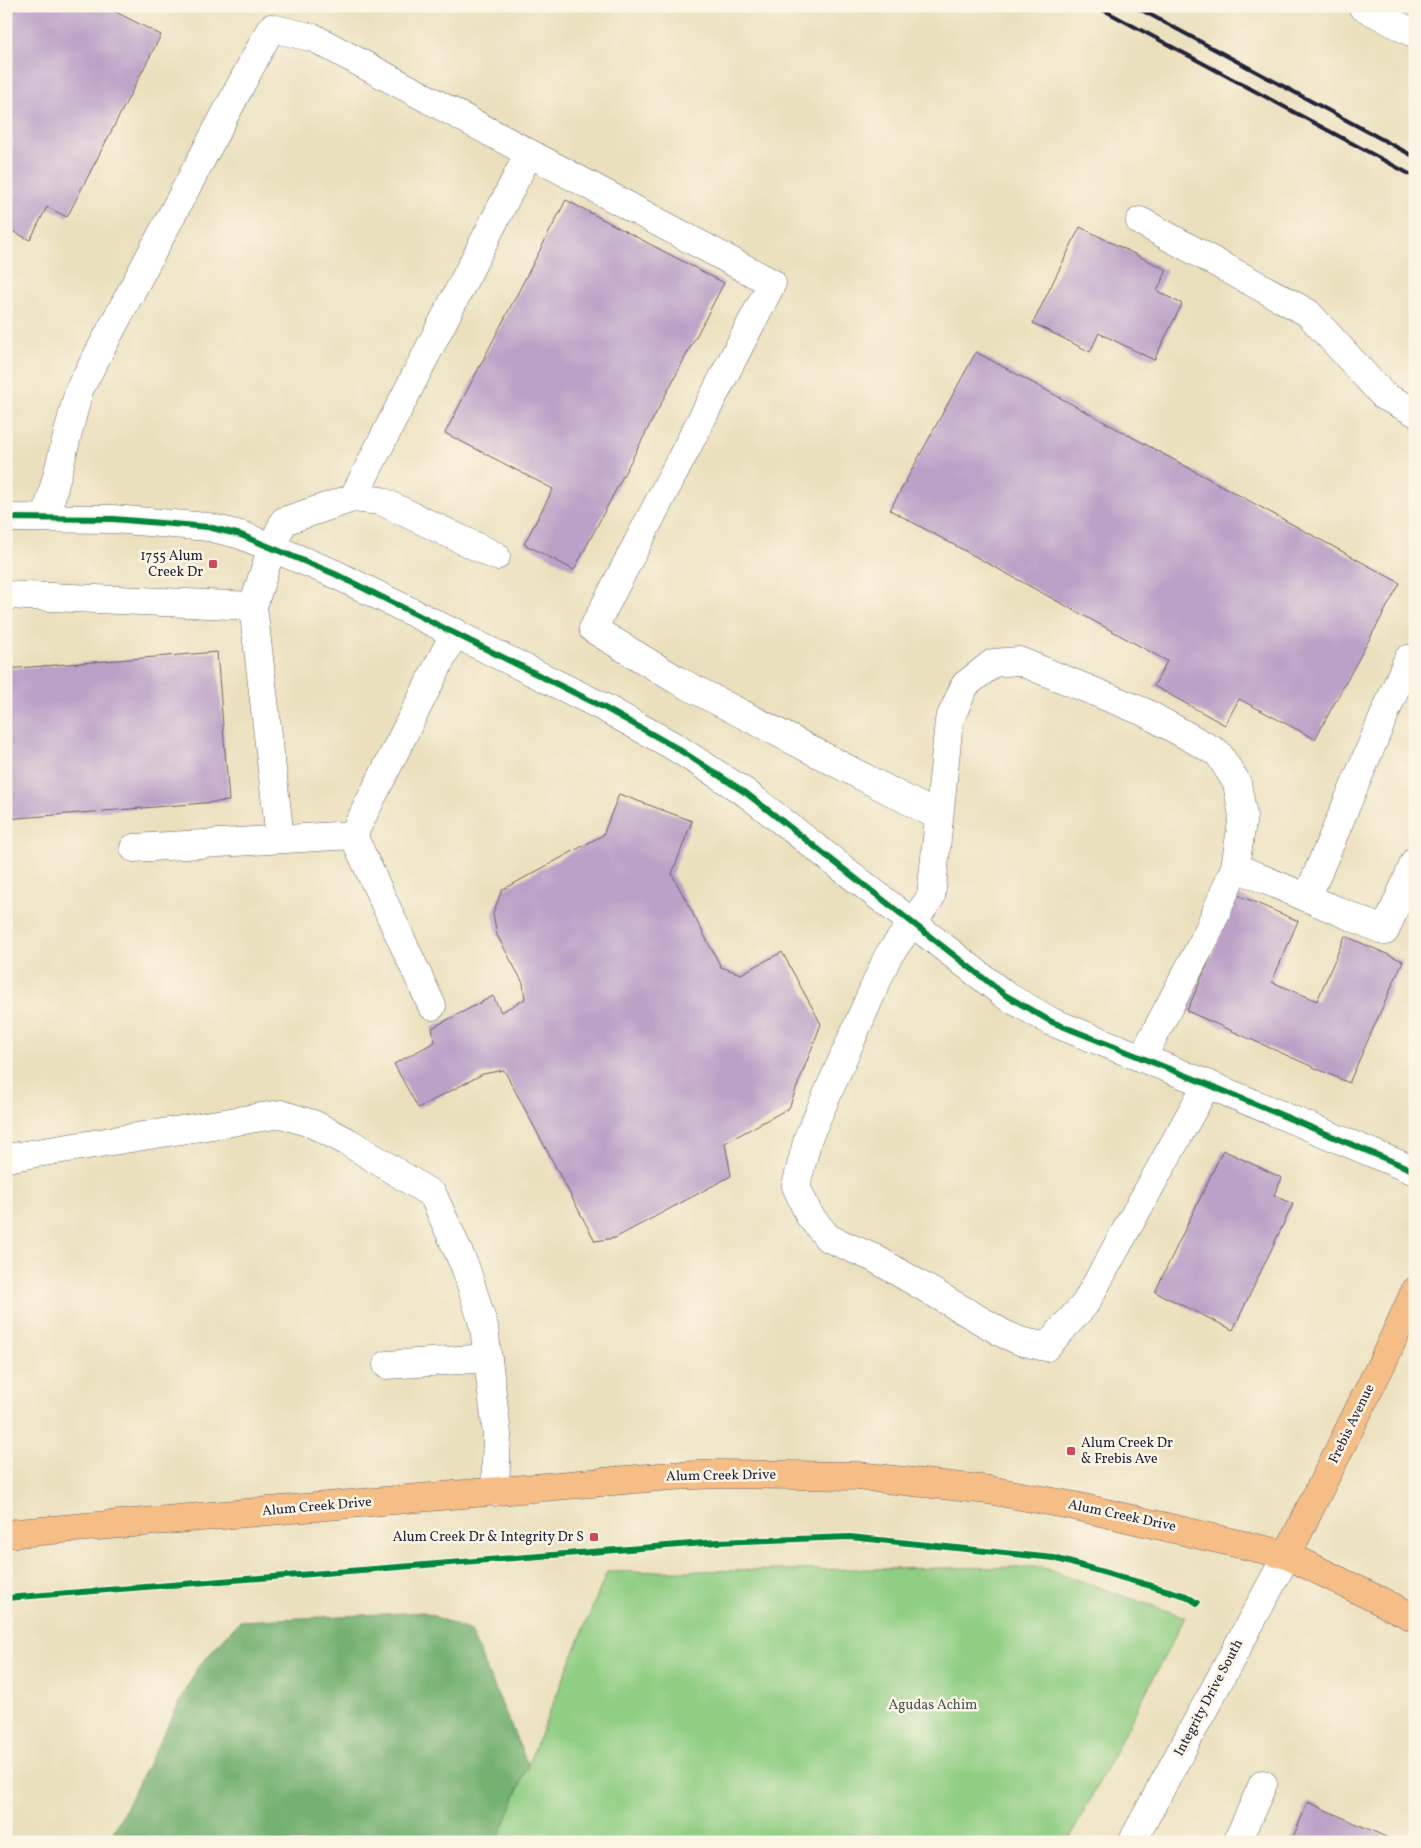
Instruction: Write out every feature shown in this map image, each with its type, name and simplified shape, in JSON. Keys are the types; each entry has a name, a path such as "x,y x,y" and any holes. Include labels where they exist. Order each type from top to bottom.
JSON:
{"main road":[{"name":"Frebis Avenue","path":"1286,1555 1383,1361 1415,1291"},
{"name":"Alum Creek Drive","path":"6,1534 671,1476 721,1474 858,1476 989,1490 1075,1506 1286,1555 1415,1618"}],"street":[{"path":"1362,6 1415,34"},
{"path":"46,518 79,390 272,28 314,38 772,283 593,629 677,680 938,816"},
{"path":"352,498 529,153"},
{"path":"1140,221 1308,313 1384,396 1415,412"},
{"path":"280,838 253,606 272,547 284,521 352,498 381,501 496,556"},
{"path":"6,518 114,518 208,527 241,535 335,574 603,707 675,747 746,793 1005,996 1052,1022 1207,1084 1415,1172"},
{"path":"6,595 253,606"},
{"path":"353,836 455,632"},
{"path":"1307,898 1408,659 1415,662"},
{"path":"1142,1058 1206,936 1235,867 1242,816 1237,783 1218,753 1144,712 1019,661 993,664 965,685 949,721 938,816 932,897 888,956 808,1138 796,1186 809,1215 828,1238 874,1258 1004,1334 1020,1342 1046,1347 1084,1304 1207,1084"},
{"path":"134,848 280,838 353,836"},
{"path":"353,836 432,1006"},
{"path":"1235,867 1385,931 1415,861"},
{"path":"6,1158 281,1114 313,1124 348,1142 433,1195 466,1269 484,1327 497,1434 495,1492"},
{"path":"387,1365 488,1358"},
{"name":"Integrity Drive South","path":"1132,1842 1286,1555"},
{"path":"1238,1842 1263,1784"}],"green space":[{"name":"Agudas Achim","path":"1040,1567 1185,1617 1068,1842 497,1840 607,1572"},
{"path":"424,1612 470,1631 528,1765 498,1840 502,1842 108,1842 198,1667 240,1621"}],"building":[{"path":"6,6 104,6 161,35 67,217 47,207 30,240 6,228"},
{"path":"566,200 724,283 574,570 524,544 553,489 445,433"},
{"path":"1080,227 1167,270 1157,291 1182,304 1154,360 1099,333 1090,352 1033,323"},
{"path":"976,352 1400,583 1315,739 1239,699 1225,725 1154,686 1167,661 890,510"},
{"path":"217,652 229,801 6,819 6,669"},
{"path":"619,794 692,821 672,874 721,967 741,974 782,952 821,1024 789,1108 725,1143 731,1176 615,1238 595,1241 504,1070 483,1074 418,1108 394,1064 435,1042 432,1028 493,996 501,1012 525,999 523,983 497,935 493,913 502,890 603,835"},
{"path":"1238,895 1298,921 1272,982 1317,1001 1345,936 1403,961 1349,1083 1187,1011"},
{"path":"1223,1150 1282,1178 1274,1195 1293,1204 1233,1330 1155,1292"},
{"path":"1308,1802 1397,1842 1291,1842"}],"railway":[{"path":"1096,6 1415,177"},
{"path":"1134,6 1415,157"}],"cycle path":[{"path":"6,518 113,519 208,527 241,535 335,574 603,707 675,747 746,793 1005,995 1052,1022 1207,1084 1415,1171"},
{"path":"6,1598 717,1542 850,1537 1054,1558 1186,1596 1197,1603"}],"place":[{"name":"1755 Alum Creek Dr","path":"213,564"},
{"name":"Alum Creek Dr & Frebis Ave","path":"1071,1451"},
{"name":"Alum Creek Dr & Integrity Dr S","path":"594,1537"}]}
